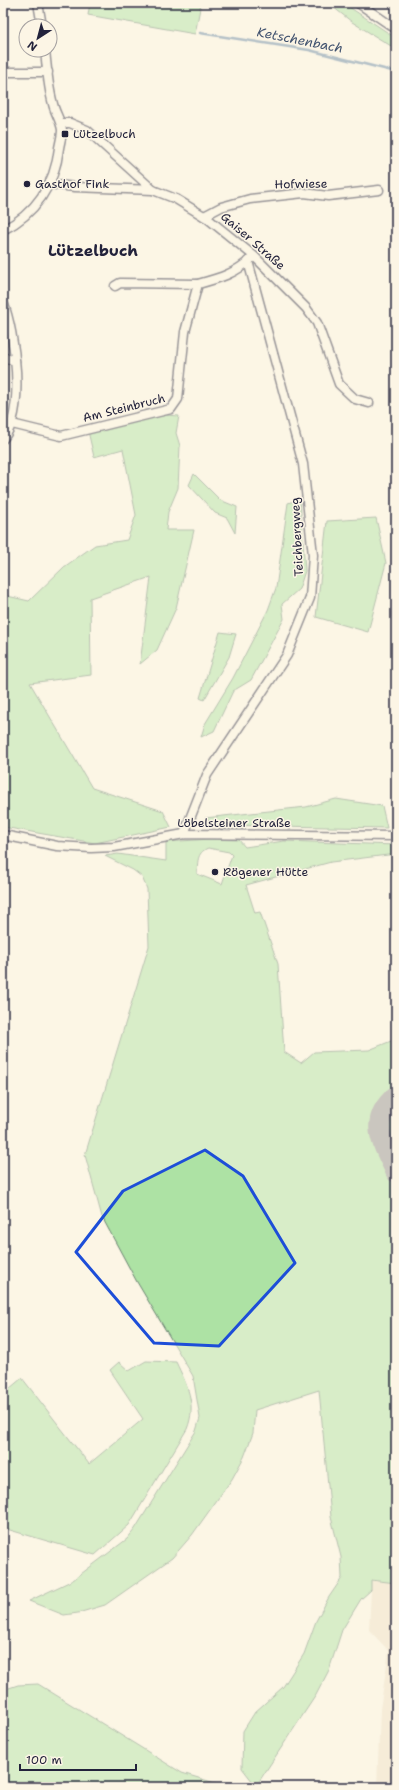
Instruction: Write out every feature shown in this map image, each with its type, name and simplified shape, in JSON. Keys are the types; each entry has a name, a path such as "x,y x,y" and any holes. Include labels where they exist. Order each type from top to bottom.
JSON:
{"street":[{"path":"38,3 41,18"},
{"path":"358,3 395,29"},
{"path":"3,230 32,211 49,184 59,152 62,135 61,122 53,106 46,58"},
{"path":"3,72 48,72"},
{"name":"Gaiser Straße","path":"61,122 70,123 87,130 153,190 176,200 204,216 228,234 251,258 306,308 317,323 339,384 355,399 369,403"},
{"path":"49,184 75,187 153,190"},
{"name":"Hofwiese","path":"204,216 221,207 250,199 304,193 328,196 379,190"},
{"path":"114,286 120,283 198,284 221,278 237,271 251,258"},
{"name":"Teichbergweg","path":"184,834 207,775 287,654 310,598 313,555 303,464 251,258"},
{"name":"Am Steinbruch","path":"12,424 61,436 174,407 179,396 185,332 198,284"},
{"path":"3,302 13,336 15,361 15,411 12,424 3,439"},
{"path":"3,357 15,361"},
{"name":"Löbelsteiner Straße","path":"3,835 57,846 91,848 114,847 184,834 396,836"}],"highlighted area":[{"path":"205,1150 243,1176 295,1263 219,1346 154,1343 76,1252 123,1191"}],"shaded area":[{"path":"396,1065 396,1787 377,1787 380,1709 389,1651 369,1630 371,1590 359,1415"}],"green space":[{"path":"90,3 201,3 195,34 88,15"},
{"path":"328,3 343,3 396,38 396,49 352,22"},
{"path":"166,415 179,416 176,433 180,446 178,488 168,512 166,530 194,530 176,608 157,650 140,664 151,577 90,598 91,675 30,683 92,788 163,811 171,827 95,843 3,827 3,595 29,601 64,567 95,545 127,540 136,515 123,449 94,457 88,431"},
{"path":"194,474 220,500 237,507 235,533 227,518 215,513 189,485"},
{"path":"300,499 305,571 299,589 282,604 284,619 251,680 233,691 214,731 201,737 205,724 233,678 268,610 276,588 288,503"},
{"path":"376,518 386,563 368,632 316,617 327,521"},
{"path":"220,632 236,634 229,657 204,700 200,698"},
{"path":"336,799 382,806 387,828 215,825 205,818 306,807"},
{"path":"210,839 239,840 245,847 284,841 396,845 396,854 331,862 246,885 255,913 260,912 278,964 284,1052 301,1063 314,1052 369,1050 396,1039 396,1583 371,1580 371,1590 361,1599 342,1630 329,1670 316,1695 256,1786 242,1768 243,1731 255,1712 283,1687 304,1654 316,1621 329,1597 342,1578 341,1557 331,1517 319,1390 255,1410 253,1433 244,1457 232,1479 192,1535 172,1558 105,1605 78,1613 64,1615 29,1601 73,1580 127,1539 135,1529 196,1431 200,1418 193,1376 137,1282 102,1217 85,1155 149,946 147,889 142,877 133,870 105,856 118,854 166,861 166,842","holes":["208,848 229,852 232,855 222,884 197,874 198,859 204,850"]},
{"path":"146,1361 176,1362 187,1387 191,1403 191,1411 187,1429 129,1525 95,1555 3,1528 3,1394 22,1378 89,1464 143,1419 110,1370 119,1362 129,1371"},
{"path":"38,1684 182,1773 225,1786 3,1787 3,1690 18,1685"}],"waterway":[{"name":"Ketschenbach","path":"200,33 309,50 396,72"}],"taxiway":[{"path":"396,1096 387,1105 382,1114 380,1123 380,1132 383,1142 396,1172"}],"place":[{"name":"Lützelbuch","path":"65,134"},
{"name":"Gasthof Fink","path":"27,184"},
{"name":"Rögener Hütte","path":"215,872"}],"district":[{"name":"Lützelbuch","path":"93,250"}]}
